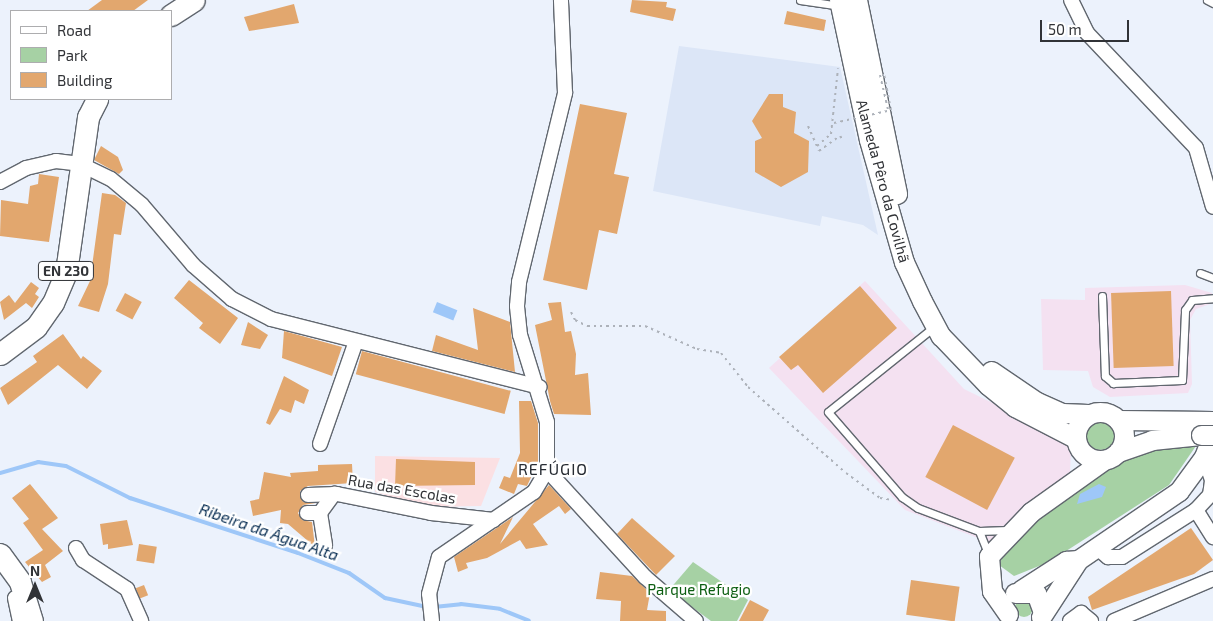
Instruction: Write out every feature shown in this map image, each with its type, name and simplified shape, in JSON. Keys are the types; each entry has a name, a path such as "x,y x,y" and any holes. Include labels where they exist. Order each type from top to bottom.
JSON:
{"main road":[{"path":"172,14 194,0"},
{"name":"Alameda Pêro da Covilhã","path":"845,2 869,140 904,262 936,326 988,386 1015,407 1077,443 1089,458 1111,456"},
{"name":"Alameda Pêro da Covilhã","path":"845,2 914,258 937,306 963,343 1006,384 1062,413 1088,414 1102,411 1118,420 1208,429"},
{"name":"EN 230","path":"0,354 36,327 54,303 66,272 88,117 96,100"},
{"path":"1071,482 1078,424 1088,414"},
{"path":"1011,617 992,591 990,565 1011,529 1071,482 1082,480 1111,456 1124,438 1118,420"},
{"path":"1039,619 1078,560 1179,491 1204,457 1208,429 1152,440 1111,456"},
{"path":"0,554 20,582 32,621"},
{"path":"1011,617 1010,599 1019,591 1066,561 1078,560"},
{"path":"990,565 1019,591 1036,593 1039,619"}],"street":[{"path":"432,618 430,599 440,558 534,492 547,470 547,422 540,387 520,335 518,298 564,93 561,0"},
{"path":"1072,0 1087,33 1196,148 1213,207"},
{"path":"0,182 26,168 56,161 80,164 111,179 142,205 193,265 232,299 271,318 540,387"},
{"path":"320,444 356,341"},
{"path":"1096,547 1108,558 1122,557 1196,510 1210,495 1211,471 1204,457"},
{"path":"547,470 681,615 696,621"},
{"name":"Rua das Escolas","path":"325,546 314,513 334,494"},
{"name":"Rua das Escolas","path":"308,495 334,494 494,520"},
{"path":"1196,510 1213,537"},
{"path":"76,548 83,560 127,589 141,621"},
{"path":"0,572 11,587 20,621"},
{"path":"1114,621 1213,580"},
{"path":"1070,621 1081,612 1091,621"}],"lane":[{"path":"800,0 845,2"},
{"path":"1207,0 1213,3"},
{"path":"1200,273 1213,278"},
{"path":"1102,296 1105,376 1113,383 1182,380 1185,310 1192,300 1213,298"},
{"path":"936,326 828,412 900,494 918,508 979,531 1011,529"},
{"path":"979,531 990,565"}],"path":[{"path":"817,146 831,134 834,123 837,69 844,62"},
{"path":"884,75 891,110 888,111 880,76 884,75"},
{"path":"884,77 891,110"},
{"path":"834,123 891,110"},
{"path":"808,126 819,151 840,136 844,141"},
{"path":"571,312 575,320 587,326 645,326 697,349 721,353 748,387 846,473 888,501 900,494"}],"shaded area":[{"path":"679,46 840,67 878,235 863,225 822,216 820,226 653,191"},
{"path":"865,281 964,389 1064,438 1071,449 1070,474 987,547 978,538 905,510 769,368"},
{"path":"1185,285 1212,293 1213,303 1196,309 1190,320 1192,384 1188,393 1110,397 1093,387 1088,371 1043,370 1041,299 1085,300 1085,288"},
{"path":"375,456 500,458 481,506 424,507 375,492"}],"green space":[{"path":"1100,420 1111,424 1115,435 1111,446 1100,450 1089,446 1085,435 1089,424"},
{"path":"1198,443 1169,485 1049,562 1014,576 999,565 1009,542 1055,504 1131,453"},
{"name":"Parque Refugio","path":"693,562 748,600 737,621 711,621 669,590"},
{"path":"1020,599 1028,599 1033,604 1031,615 1020,617 1015,612 1015,604"}],"water":[{"path":"437,302 457,310 453,320 433,312"},
{"path":"1099,484 1106,487 1102,497 1077,504 1080,494"}],"building":[{"path":"102,0 148,0 134,10 88,10"},
{"path":"632,0 667,2 666,7 676,9 673,21 630,12"},
{"path":"294,4 299,23 249,31 244,17"},
{"path":"787,11 826,20 824,31 784,24"},
{"path":"769,94 783,94 783,107 796,112 794,133 809,141 808,172 781,187 755,172 755,141 762,138 752,121"},
{"path":"580,104 627,113 614,174 629,177 617,234 599,230 587,290 543,280"},
{"path":"101,146 118,157 123,170 119,174 94,160"},
{"path":"39,174 59,177 49,242 0,236 1,200 28,204 30,186 38,184"},
{"path":"102,193 115,195 126,203 121,235 114,234 108,284 99,312 78,306 90,281"},
{"path":"189,280 238,318 220,344 199,328 203,323 174,298"},
{"path":"31,282 39,288 35,294 39,297 32,308 26,303 4,320 0,302 9,295 15,303"},
{"path":"860,286 897,328 823,393 798,365 791,370 779,357"},
{"path":"1171,291 1174,366 1114,368 1111,293"},
{"path":"125,293 142,302 132,320 116,311"},
{"path":"561,302 565,332 571,331 576,354 575,375 588,373 591,415 554,414 550,401 535,325 552,320 548,303"},
{"path":"473,308 510,322 515,372 432,351 436,335 478,350"},
{"path":"248,322 268,335 260,349 241,345"},
{"path":"284,331 342,347 332,376 282,358"},
{"path":"63,334 81,359 83,356 102,371 87,389 58,365 8,405 0,388 37,362 33,356"},
{"path":"362,351 511,391 505,414 356,374"},
{"path":"284,376 309,390 304,404 295,400 291,413 280,409 270,425 266,423"},
{"path":"519,401 531,401 538,423 538,462 527,486 518,484 514,494 499,488 504,476 510,478 520,453"},
{"path":"953,425 1015,458 987,510 925,477"},
{"path":"396,459 475,462 475,485 395,486"},
{"path":"352,464 353,483 308,486 300,491 303,502 316,503 303,505 298,513 302,520 312,522 315,547 288,524 280,523 281,510 253,516 250,501 259,499 264,472 291,477 290,473 318,471 318,465"},
{"path":"30,484 58,518 42,529 63,551 45,565 51,577 42,582 25,562 43,550 23,523 29,519 12,498"},
{"path":"549,485 571,509 565,514 559,506 533,524 548,545 526,549 520,540 487,558 466,563 468,568 458,572 454,557 513,517 500,544"},
{"path":"632,518 675,556 656,575 617,534"},
{"path":"127,520 133,545 108,549 108,544 103,545 100,524"},
{"path":"1191,528 1213,560 1194,574 1092,610 1088,597"},
{"path":"139,544 157,547 154,564 136,561"},
{"path":"600,572 632,576 650,593 647,610 666,611 666,621 620,621 621,601 596,599"},
{"path":"911,580 960,587 955,621 906,615"},
{"path":"144,585 148,595 140,599 136,588"},
{"path":"750,600 769,610 763,621 739,621"}],"waterway":[{"name":"Ribeira da Água Alta","path":"0,473 38,462 66,466 130,498 298,553 349,573 385,598 427,607"},
{"name":"Ribeira da Água Alta","path":"434,607 461,604 500,609 529,621"}],"district":[{"name":"REFÚGIO","path":"553,469"}]}
